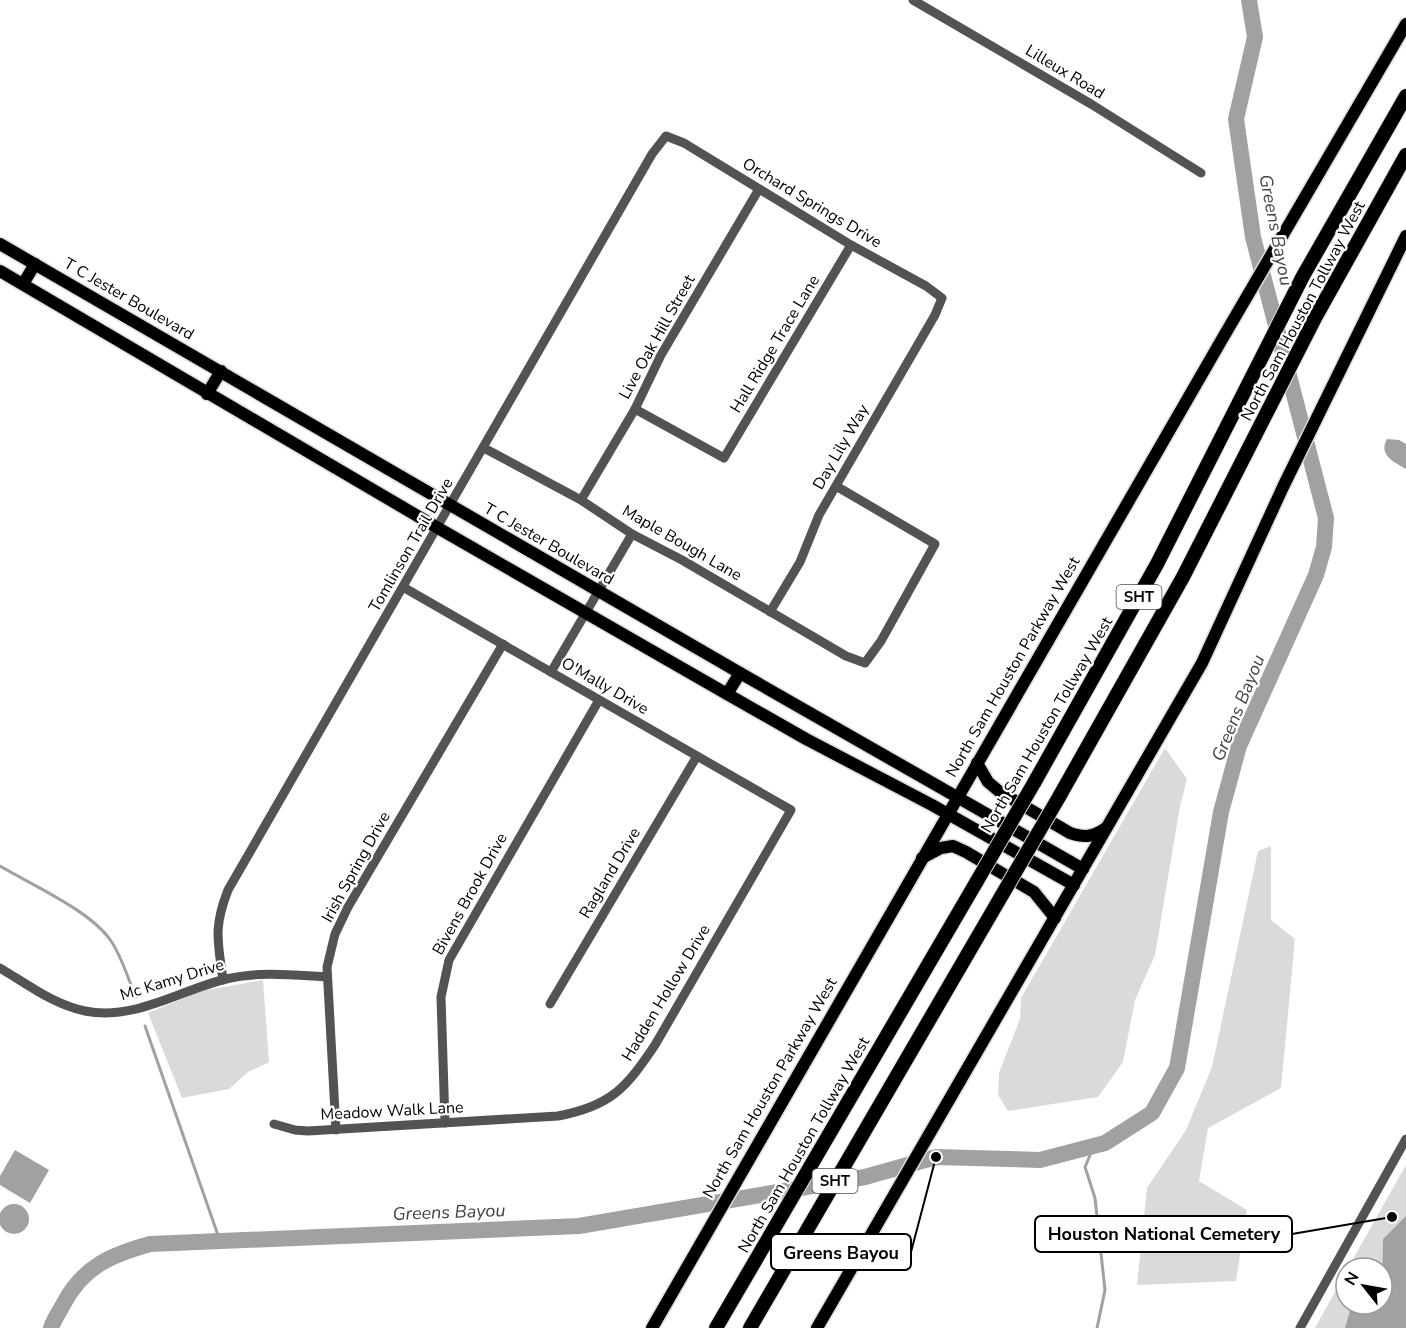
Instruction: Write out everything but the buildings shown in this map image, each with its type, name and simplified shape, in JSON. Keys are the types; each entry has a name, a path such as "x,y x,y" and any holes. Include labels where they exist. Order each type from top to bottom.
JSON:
{"highway":[{"name":"North Sam Houston Tollway West","path":"716,1328 1034,783 1157,564 1303,276 1406,96"},
{"name":"North Sam Houston Tollway West","path":"750,1328 1059,797 1183,577 1315,318 1406,155"}],"main road":[{"name":"North Sam Houston Parkway West","path":"652,1328 1221,340 1406,24"},
{"path":"817,1328 1202,663 1338,370 1406,236"},
{"name":"T C Jester Boulevard","path":"0,244 1083,869"},
{"path":"23,284 35,264"},
{"path":"0,271 207,394 727,694 806,739 948,813 1074,885"},
{"path":"207,394 220,371"},
{"path":"727,694 740,673"},
{"path":"977,763 988,782 1000,792 1070,833 1083,837 1095,835 1108,827"},
{"path":"922,858 941,848 953,846 1034,892 1055,918"}],"street":[{"name":"Lilleux Road","path":"913,0 1091,104 1201,173"},
{"name":"Orchard Springs Drive","path":"666,136 684,143 851,245 926,286 942,298"},
{"name":"Tomlinson Trail Drive","path":"223,980 217,923 228,890 451,506 571,293 652,154 666,136"},
{"name":"Live Oak Hill Street","path":"581,500 635,409 661,355 759,189"},
{"name":"Hall Ridge Trace Lane","path":"635,409 724,458 851,245"},
{"name":"Day Lily Way","path":"770,612 800,562 819,515 935,315 942,298"},
{"name":"Maple Bough Lane","path":"484,448 581,500 632,534 682,560 846,656 865,663 935,544 836,486"},
{"path":"551,672 632,534"},
{"name":"O'Mally Drive","path":"403,587 791,810"},
{"name":"Irish Spring Drive","path":"336,1130 327,977 330,951 345,914 503,644"},
{"name":"Bivens Brook Drive","path":"445,1123 441,997 449,960 599,700"},
{"name":"Ragland Drive","path":"550,1005 697,756"},
{"name":"Hadden Hollow Drive","path":"513,1119 558,1116 588,1109 613,1096 633,1076 655,1045 791,810"},
{"name":"Mc Kamy Drive","path":"0,968 63,1004 103,1013 138,1009 223,980 260,974 327,977"},
{"name":"Meadow Walk Lane","path":"274,1124 295,1130 336,1130 513,1119"},
{"path":"1300,1328 1406,1139"}],"shaded area":[{"path":"1387,439 1399,440 1406,444 1406,469 1392,461 1386,454 1384,449"},
{"path":"1165,748 1187,779 1180,806 1155,955 1135,1000 1123,1062 1098,1097 1008,1111 998,1095 999,1073 1020,1019 1021,998"},
{"path":"1271,846 1271,920 1295,939 1281,1088 1208,1128 1199,1181 1247,1210 1236,1281 1137,1285 1147,1188 1186,1130 1212,1067 1258,851"},
{"path":"263,980 269,1062 248,1072 229,1089 182,1098 148,1013 201,991"},
{"path":"15,1150 49,1170 30,1203 0,1185 0,1176"},
{"path":"1406,1165 1406,1328 1315,1328 1334,1294 1334,1316 1394,1316 1394,1256 1355,1256"},
{"path":"14,1204 24,1209 29,1219 24,1229 14,1234 4,1229 -1,1219 4,1209"},
{"path":"1406,1216 1406,1328 1345,1328 1348,1316 1394,1316 1394,1256 1383,1256 1383,1239"}],"waterway":[{"name":"Greens Bayou","path":"51,1328 72,1290 90,1271 111,1258 150,1244 579,1226 865,1177 936,1157 1040,1160 1105,1143 1152,1113 1177,1068 1221,812 1239,746 1316,575 1324,547 1326,518 1253,237 1236,119 1255,37 1249,0"},
{"path":"0,866 76,909 102,930 118,954 136,997"},
{"path":"145,1026 220,1241"},
{"path":"1094,1146 1085,1167 1095,1198 1105,1290 1097,1328"}],"place":[{"name":"Greens Bayou","path":"936,1157"},
{"name":"Houston National Cemetery","path":"1392,1217"}]}
